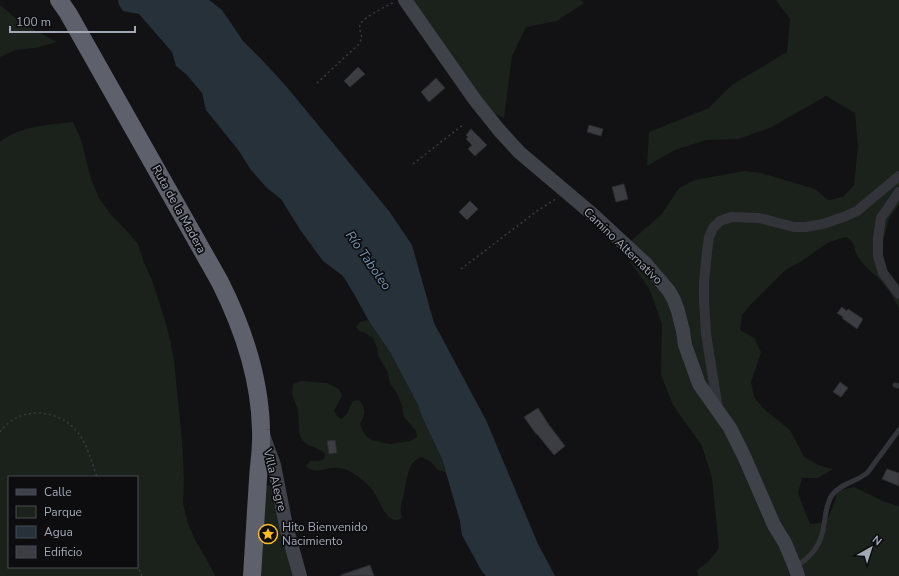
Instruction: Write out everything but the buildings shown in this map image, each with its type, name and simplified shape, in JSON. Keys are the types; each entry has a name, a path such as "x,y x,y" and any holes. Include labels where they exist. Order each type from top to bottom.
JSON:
{"highway":[{"name":"Ruta de la Madera","path":"59,0 68,13 220,282 230,301 245,341 251,361 258,396 261,432 252,576"}],"street":[{"name":"Camino Alternativo","path":"405,0 475,100 499,130 519,152 591,213 646,264 669,291 678,311 685,346 699,384 730,428 797,571"},
{"path":"719,413 706,334 704,301 706,258 709,237 713,228 720,221 731,217 759,218 794,227 806,227 823,224 857,211 899,176"},
{"path":"899,192 881,218 878,238 878,256 882,273 899,294"},
{"name":"Villa Alegre","path":"261,432 274,464 286,526 300,576"}],"lane":[{"path":"797,571 818,545 823,531 826,508 832,496 840,487 867,472 899,430"}],"path":[{"path":"317,83 358,45 362,38 360,26 362,22 381,9 399,0"},
{"path":"413,164 464,124"},
{"path":"461,269 536,212 553,201 564,191"},
{"path":"0,432 11,422 25,415 37,413 61,418 72,426 81,437 97,476"}],"green space":[{"path":"413,0 581,0 584,3 557,21 526,27 512,56 504,118 489,111"},
{"path":"776,0 899,0 899,205 889,218 881,250 884,268 899,285 899,308 885,285 860,261 852,242 846,237 829,242 802,261 787,269 752,303 742,315 740,330 754,338 761,352 751,382 754,397 764,409 790,430 804,457 818,465 833,469 818,478 802,478 798,493 810,524 826,522 838,491 854,487 885,502 899,506 899,576 698,576 697,570 709,561 719,548 712,478 702,446 673,405 661,375 662,324 649,288 630,262 625,246 661,215 679,188 695,180 744,171 761,173 815,189 828,200 843,197 854,185 858,146 855,113 826,96 770,128 738,139 706,140 675,150 647,166 649,132 709,108 732,85 787,52 790,19"},
{"path":"0,5 23,24 57,42 35,48 15,50 0,57"},
{"path":"73,122 81,140 91,179 99,198 111,215 138,244 144,263 152,280 165,320 174,360 182,441 184,482 183,503 188,524 215,576 0,576 0,142 25,129"},
{"path":"368,320 390,352 418,405 422,417 442,459 445,472 438,470 431,462 422,457 413,463 408,472 401,506 402,518 397,520 388,516 372,489 355,474 340,468 312,470 306,466 310,461 324,459 325,454 302,440 299,433 298,410 292,394 293,384 301,381 327,383 339,389 342,395 334,411 341,419 348,413 353,401 358,400 363,405 364,411 360,424 366,436 371,440 390,444 410,441 417,437 416,431 404,417 398,395 390,383 388,373 378,355 377,347 373,338 359,331 356,327 360,322"},
{"path":"269,485 273,489 296,576 257,576 264,487"}],"water":[{"name":"Río Taboleo","path":"118,0 209,0 222,10 243,41 286,86 389,211 412,245 434,323 486,420 538,544 555,576 486,576 481,570 462,535 460,521 442,459 422,417 418,405 390,352 370,323 343,276 323,261 301,231 281,199 267,188 251,170 239,151 206,110 202,93 186,74 176,66 172,52 139,14 123,11"}],"place":[{"name":"Hito Bienvenido Nacimiento","path":"268,534"}]}
